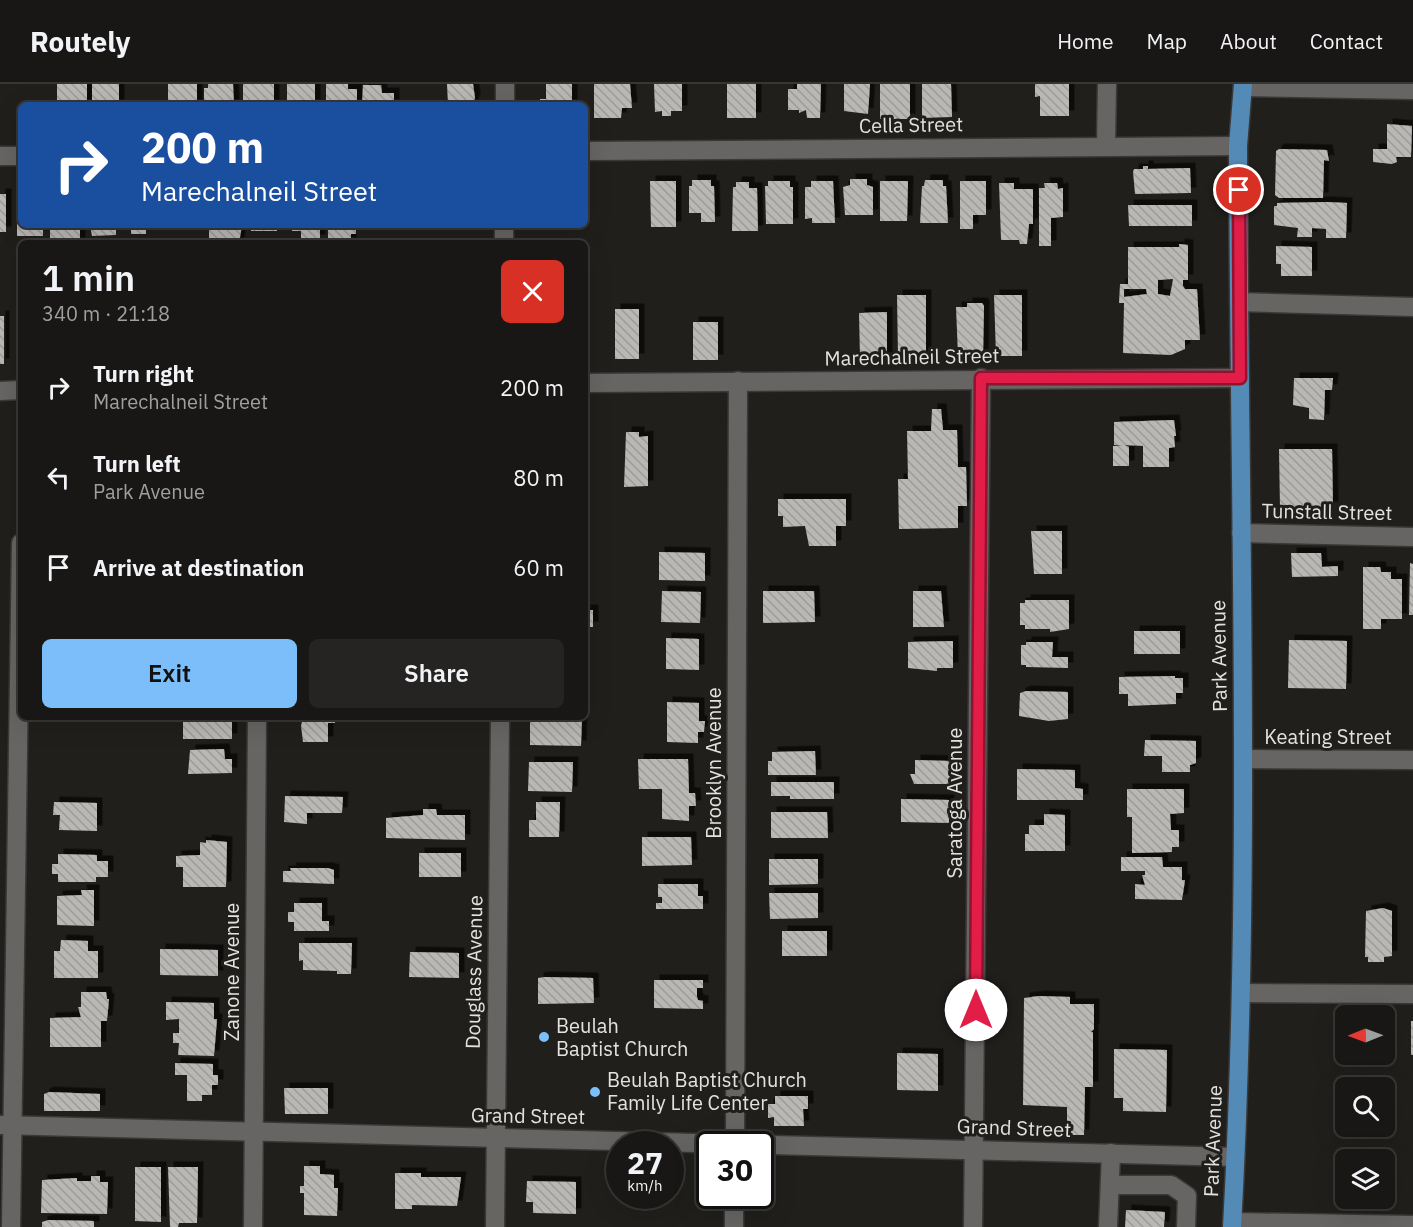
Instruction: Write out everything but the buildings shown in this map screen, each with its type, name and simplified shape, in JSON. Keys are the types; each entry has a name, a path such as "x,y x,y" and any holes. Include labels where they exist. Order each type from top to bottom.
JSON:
{"main road":[{"name":"Park Avenue","path":"1233,1225 1241,993 1243,759 1239,146 1244,85"}],"street":[{"path":"505,84 505,102"},
{"path":"1106,145 1107,84"},
{"path":"1244,85 1413,90"},
{"name":"Cella Street","path":"588,151 1106,145 1239,146"},
{"path":"0,156 18,156"},
{"path":"1239,302 1413,307"},
{"name":"Marechalneil Street","path":"588,383 981,378 1240,378"},
{"name":"Saratoga Avenue","path":"973,1227 981,378"},
{"name":"Brooklyn Avenue","path":"735,1131 738,381"},
{"path":"0,390 18,390"},
{"name":"Tunstall Street","path":"1241,533 1413,537"},
{"path":"11,1227 6,1125 18,659"},
{"name":"Zanone Avenue","path":"252,1227 257,720"},
{"name":"Douglass Avenue","path":"495,1227 500,720"},
{"name":"Keating Street","path":"1243,759 1413,760"},
{"path":"1241,993 1413,994"},
{"name":"Grand Street","path":"6,1125 696,1143"},
{"name":"Grand Street","path":"774,1145 1235,1157"},
{"path":"1108,1227 1111,1153"},
{"path":"1110,1185 1171,1185 1179,1189 1187,1196 1186,1227"},
{"path":"734,1209 734,1227"},
{"path":"1233,1225 1413,1225"}],"place":[{"name":"Beulah Baptist Church","path":"544,1037"},
{"name":"Beulah Baptist Church Family Life Center","path":"595,1092"}],"route":[{"path":"976,1010 981,378 1240,378 1239,190"}]}
